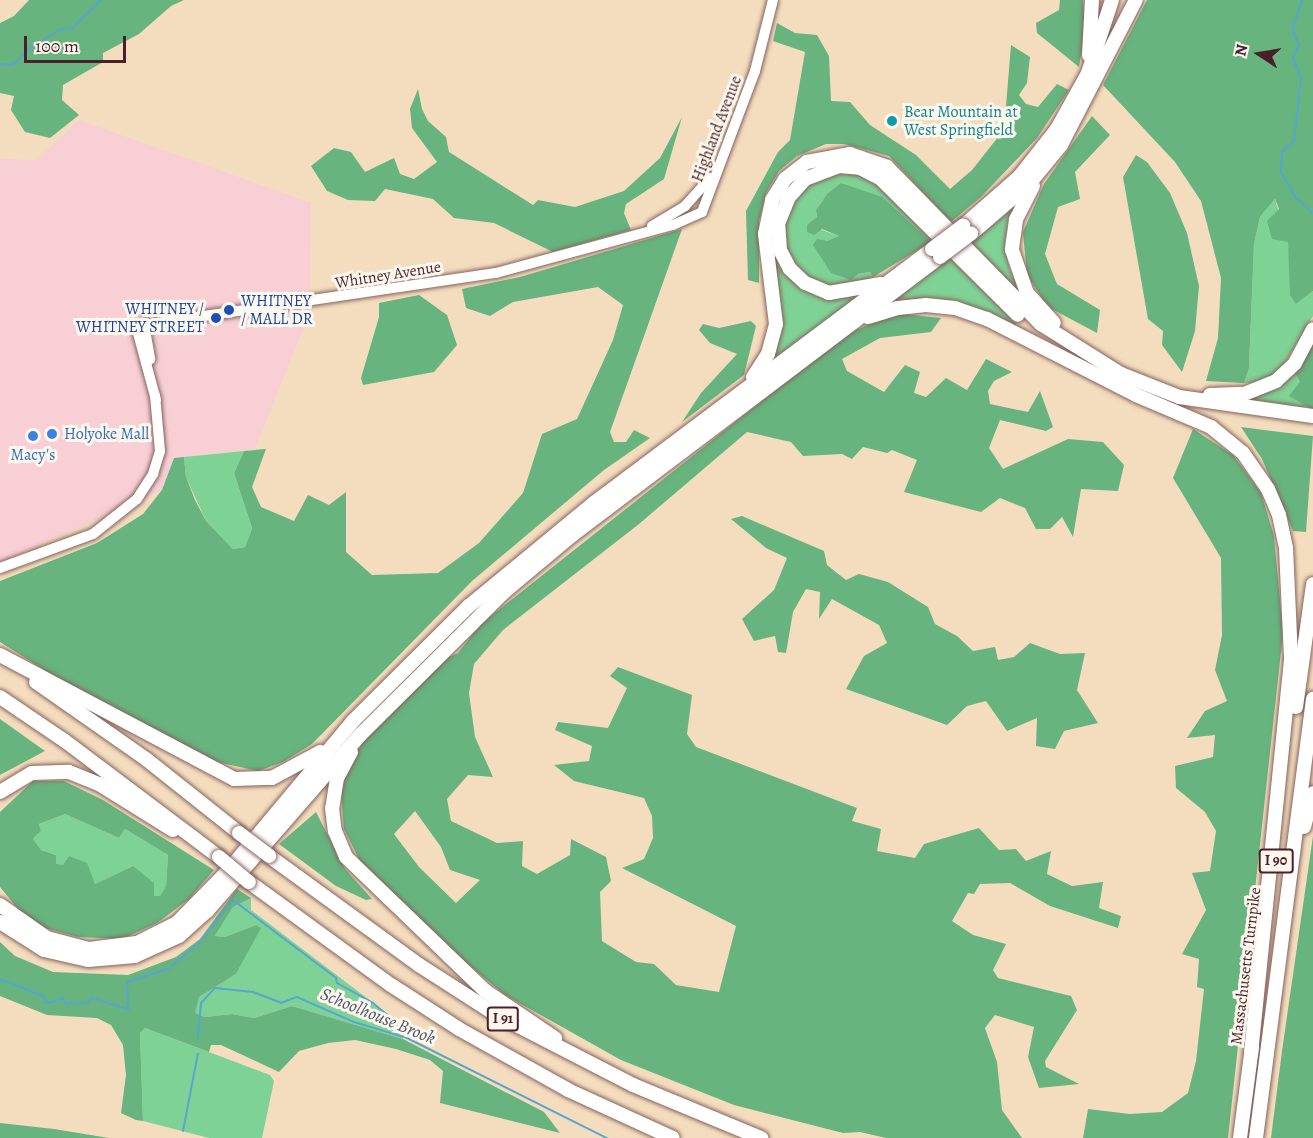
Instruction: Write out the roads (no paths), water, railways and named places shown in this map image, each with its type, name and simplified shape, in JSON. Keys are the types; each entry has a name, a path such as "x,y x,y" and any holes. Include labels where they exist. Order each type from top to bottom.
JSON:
{"highway":[{"path":"1089,75 1093,31 1092,0"},
{"path":"1068,343 1028,293 1012,250 1016,220 1049,161 1080,97 1112,0"},
{"path":"1104,63 1121,0"},
{"path":"1089,75 1104,63 1136,0"},
{"path":"967,230 1028,167 1080,97"},
{"path":"740,393 765,360 776,330 776,300 765,234 772,200 785,179 799,167 833,154 859,155 887,167 1029,313 1068,343 1211,427 1243,453 1275,502 1286,548 1291,604 1289,688 1255,985 1251,1055"},
{"path":"0,922 33,945 77,959 123,958 169,942 203,916 360,735 449,643 542,559 852,324 936,253 1018,195 1049,161"},
{"path":"888,282 835,293 811,287 794,274 783,257 778,230 785,204 800,183 818,171 839,166 860,168 880,178 1064,357"},
{"path":"0,904 36,933 78,947 118,947 159,934 184,917 226,873 334,742 423,649 506,574 888,282 936,253"},
{"path":"852,324 898,308 945,307 987,319 1136,395 1313,424"},
{"path":"1164,399 1235,395 1266,387 1291,369 1313,329"},
{"path":"1164,399 1313,416"},
{"name":"Massachusetts Turnpike","path":"1240,1138 1313,584"},
{"path":"0,657 234,779 254,781 288,772 334,742"},
{"name":"I 91","path":"0,657 129,746 269,856 470,999 621,1079 761,1138"},
{"name":"I 91","path":"0,698 74,747 249,882 391,985 459,1029 568,1090 672,1138"},
{"name":"Massachusetts Turnpike","path":"1256,1138 1313,699"},
{"path":"360,735 337,778 332,808 335,831 346,857 484,990 621,1079"},
{"path":"0,792 32,773 74,773 219,857"},
{"path":"1286,908 1313,793"}],"main road":[{"name":"Highland Avenue","path":"760,56 773,0"},
{"name":"Highland Avenue","path":"702,212 780,0"},
{"name":"Whitney Avenue","path":"632,236 685,206 719,164"},
{"path":"685,206 694,221"},
{"name":"Whitney Avenue","path":"0,568 93,534 137,499 153,474 160,451 156,400 140,325 481,276 694,221 702,212"}],"waterway":[{"path":"0,64 13,65 34,45 60,30 72,28 101,0"},
{"name":"Schoolhouse Brook","path":"1302,0 1292,29 1299,45 1293,58 1301,78 1294,141 1282,152 1281,172 1296,198 1313,213"},
{"path":"0,979 45,997 45,1002 50,1003 63,998 66,1004 89,1002 91,998 128,1009 127,982 168,969 199,943 233,900 336,978 337,983 373,1003 392,1019 401,1036"},
{"name":"Schoolhouse Brook","path":"198,1038 201,1003 215,988 253,992 281,1003 297,997 354,1022 407,1038 607,1138"},
{"name":"Schoolhouse Brook","path":"183,1131 198,1053"}],"place":[{"name":"Bear Mountain at West Springfield","path":"892,121"},
{"name":"WHITNEY / MALL DR","path":"229,310"},
{"name":"WHITNEY / WHITNEY STREET","path":"216,318"},
{"name":"Holyoke Mall","path":"52,434"},
{"name":"Macy's","path":"33,436"}]}
